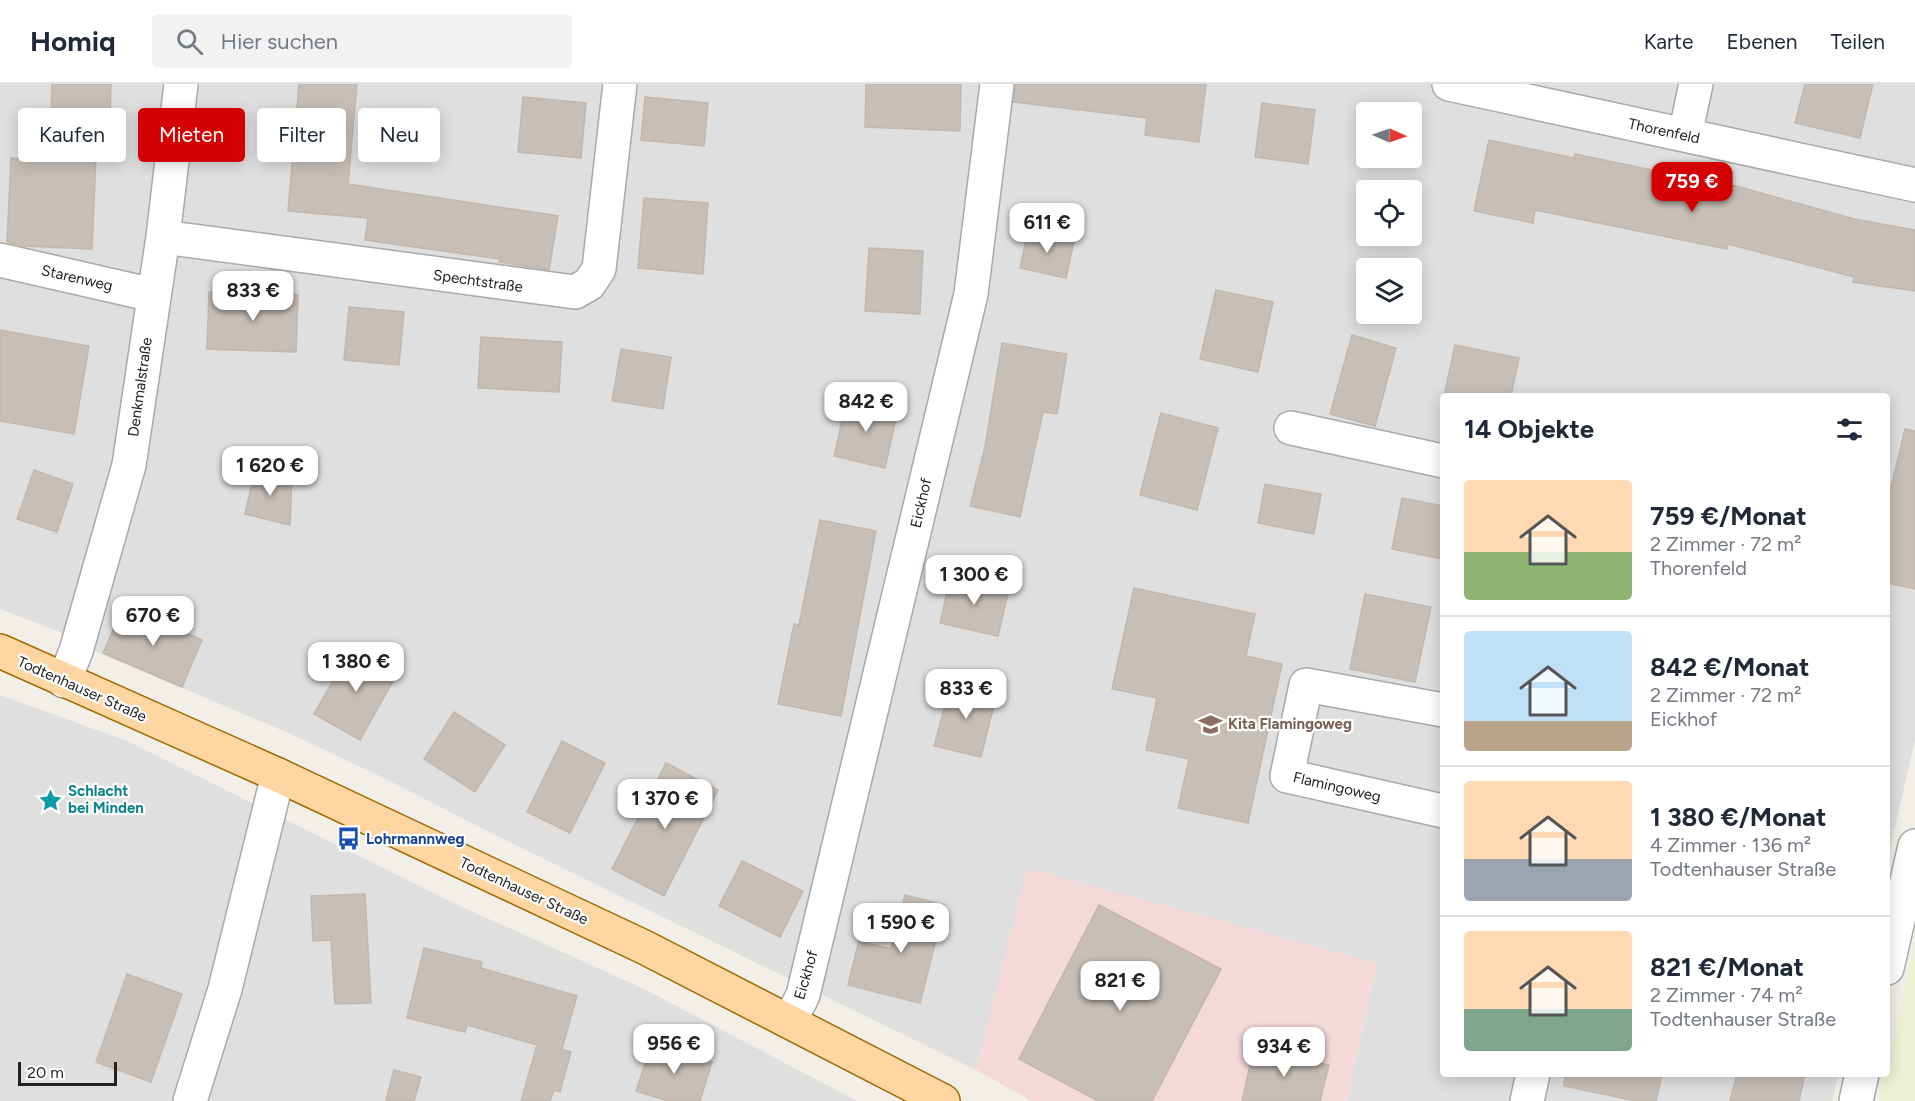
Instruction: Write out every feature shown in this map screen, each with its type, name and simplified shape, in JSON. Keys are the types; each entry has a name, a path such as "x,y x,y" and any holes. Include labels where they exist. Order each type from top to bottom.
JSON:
{"main road":[{"name":"Todtenhauser Straße","path":"0,651 278,774 644,947 943,1101"}],"street":[{"name":"Denkmalstraße","path":"64,681 76,651 129,465 163,237 181,84"},
{"name":"Spechtstraße","path":"163,237 575,292 590,284 599,269 620,84"},
{"name":"Eickhof","path":"790,1021 803,995 971,294 996,84"},
{"name":"Thorenfeld","path":"1449,84 1915,185"},
{"path":"1685,135 1696,84"},
{"name":"Starenweg","path":"0,260 153,295"},
{"path":"1291,428 1440,460"},
{"name":"Flamingoweg","path":"1440,709 1306,685 1287,776 1440,801"},
{"path":"190,1101 225,989 278,774"},
{"path":"1890,942 1895,899 1915,846"},
{"path":"1527,1101 1532,1077"},
{"path":"1856,1101 1861,1077"}],"shaded area":[{"path":"0,84 1915,84 1915,740 1890,849 1890,393 1440,393 1440,1077 1837,1077 1832,1101 1347,1101 1377,963 1028,869 976,1070 487,831 386,779 293,735 97,652 65,634 0,609"},
{"path":"0,695 127,741 458,905 642,988 857,1101 0,1101"},
{"path":"1027,868 1377,963 1347,1101 1032,1101 976,1070"}],"green space":[{"path":"1915,941 1915,1101 1879,1101 1886,1077 1890,1077 1890,1060"}],"building":[{"path":"52,84 111,84 110,108 51,108"},
{"path":"299,84 357,84 348,184 558,216 549,270 499,262 500,259 365,240 368,218 288,211 292,162 346,162 346,108 297,108"},
{"path":"866,84 961,84 960,131 865,127"},
{"path":"1015,84 1206,84 1199,142 1145,135 1147,118 1014,102"},
{"path":"1805,84 1873,84 1860,138 1795,123"},
{"path":"523,97 586,103 581,158 518,152"},
{"path":"645,97 708,103 704,146 641,140"},
{"path":"1262,103 1315,110 1308,164 1255,157"},
{"path":"1489,140 1574,158 1575,154 1671,174 1672,172 1740,187 1854,219 1915,230 1915,291 1853,282 1854,277 1728,244 1727,249 1535,210 1533,223 1474,211"},
{"path":"11,158 18,158 18,162 96,162 92,249 24,246 7,242"},
{"path":"644,198 708,203 703,274 638,268"},
{"path":"1028,230 1074,241 1066,278 1020,268"},
{"path":"869,248 923,251 920,314 865,311"},
{"path":"1216,290 1273,302 1258,372 1200,359"},
{"path":"209,292 298,295 296,352 207,349"},
{"path":"349,307 404,312 399,365 344,360"},
{"path":"0,330 89,346 74,434 0,421"},
{"path":"1352,335 1396,348 1375,426 1330,414"},
{"path":"481,337 562,342 559,392 478,388"},
{"path":"1002,343 1067,354 1057,414 1043,412 1020,517 970,506 985,447"},
{"path":"1455,345 1519,358 1512,393 1445,393"},
{"path":"621,349 671,357 663,409 612,401"},
{"path":"847,399 898,410 885,468 834,456"},
{"path":"1161,413 1218,428 1197,510 1140,495"},
{"path":"1905,429 1915,431 1915,589 1890,584 1890,492"},
{"path":"255,469 292,478 290,525 245,514"},
{"path":"34,470 73,484 57,532 17,519"},
{"path":"1265,484 1321,494 1314,534 1258,523"},
{"path":"1402,498 1440,505 1440,558 1392,549"},
{"path":"820,520 876,531 841,716 778,704 794,624 799,625"},
{"path":"951,575 1009,589 998,636 940,623"},
{"name":"Kita Flamingoweg","path":"1134,588 1255,614 1246,656 1282,664 1248,823 1178,808 1189,759 1146,750 1157,698 1112,689"},
{"path":"1365,594 1431,607 1415,682 1350,669"},
{"path":"123,607 202,640 182,687 103,653"},
{"path":"352,647 398,672 360,740 314,714"},
{"path":"951,683 997,693 981,757 934,746"},
{"path":"454,712 505,745 475,792 424,759"},
{"path":"562,741 605,763 570,833 527,812"},
{"path":"666,763 718,790 664,896 612,869"},
{"path":"742,861 803,891 780,937 719,906"},
{"path":"365,894 371,1003 335,1004 331,940 313,941 311,896"},
{"path":"905,895 945,905 920,1003 848,985 859,941 891,949"},
{"path":"1099,905 1221,969 1152,1101 1098,1101 1019,1059"},
{"path":"424,948 482,962 481,968 577,996 562,1049 571,1052 560,1092 554,1090 550,1101 521,1101 537,1045 467,1025 465,1032 407,1018"},
{"path":"127,974 182,994 151,1082 96,1062"},
{"path":"652,1043 712,1062 700,1101 668,1101 636,1091"},
{"path":"1254,1048 1329,1065 1320,1101 1242,1101"},
{"path":"394,1070 421,1077 414,1101 386,1101"},
{"path":"1565,1077 1661,1077 1656,1101 1636,1101 1564,1086"},
{"path":"1736,1077 1804,1077 1799,1101 1730,1101"}],"place":[{"name":"Kita Flamingoweg","path":"1210,724"},
{"name":"Schlacht bei Minden","path":"50,800"},
{"name":"Lohrmannweg","path":"348,839"}]}
